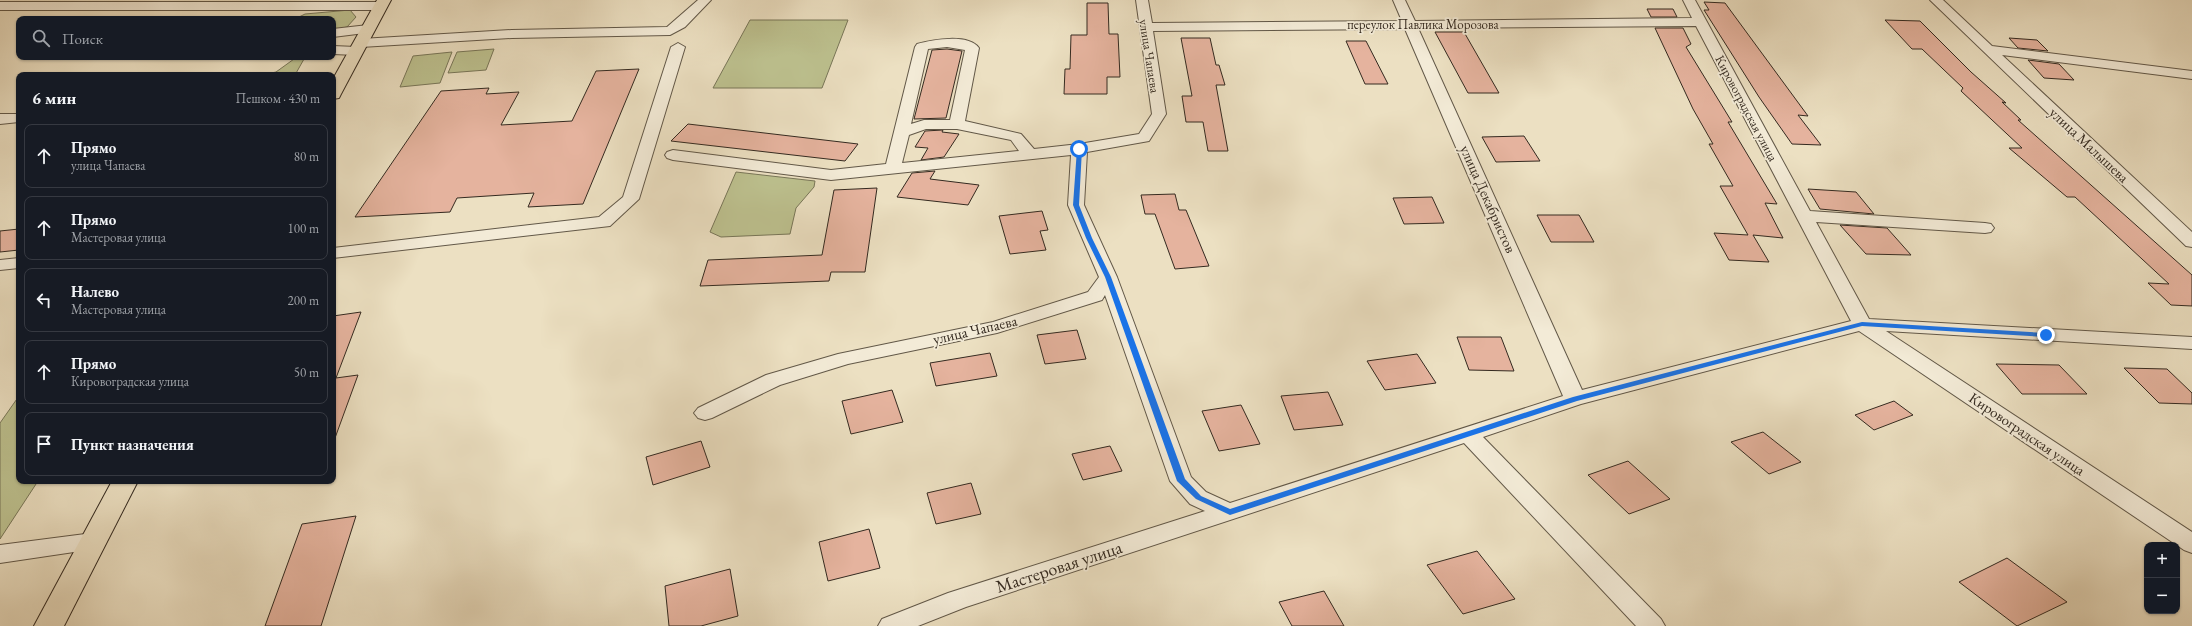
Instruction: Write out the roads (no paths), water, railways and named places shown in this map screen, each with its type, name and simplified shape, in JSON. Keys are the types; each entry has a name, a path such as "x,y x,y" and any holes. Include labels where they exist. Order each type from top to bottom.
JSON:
{"main road":[{"path":"336,89 382,3"},
{"path":"49,626 123,484"}],"street":[{"path":"336,49 362,41 512,34 670,31 680,24 705,0"},
{"name":"улица Чапаева","path":"673,155 831,175 1030,155 1079,149 1144,138 1160,114 1145,27 1142,0"},
{"name":"улица Декабристов","path":"1399,0 1575,399"},
{"name":"Кировоградская улица","path":"1689,0 1862,324 2192,544"},
{"name":"улица Малышева","path":"1936,0 2192,242"},
{"path":"0,6 23,3 286,6 382,3"},
{"path":"277,16 286,6"},
{"name":"переулок Павлика Морозова","path":"1145,27 1701,22"},
{"path":"336,34 362,41"},
{"path":"893,169 922,47 936,43 962,43 972,48 957,124"},
{"path":"336,253 604,222 632,199 678,47"},
{"path":"1987,49 2192,75"},
{"path":"0,118 16,118"},
{"path":"901,133 924,125 957,124 1016,137 1030,155"},
{"path":"1079,149 1076,205 1089,238 1108,277 1181,481 1198,498 1230,512"},
{"path":"1805,216 1986,228"},
{"path":"0,265 16,263"},
{"name":"улица Чапаева","path":"705,413 773,380 845,358 997,327 1095,296 1108,277"},
{"path":"1862,324 2192,343"},
{"name":"Мастеровая улица","path":"891,626 957,600 1575,399 1862,324"},
{"path":"1468,434 1652,626"},
{"path":"0,554 93,542"}]}
